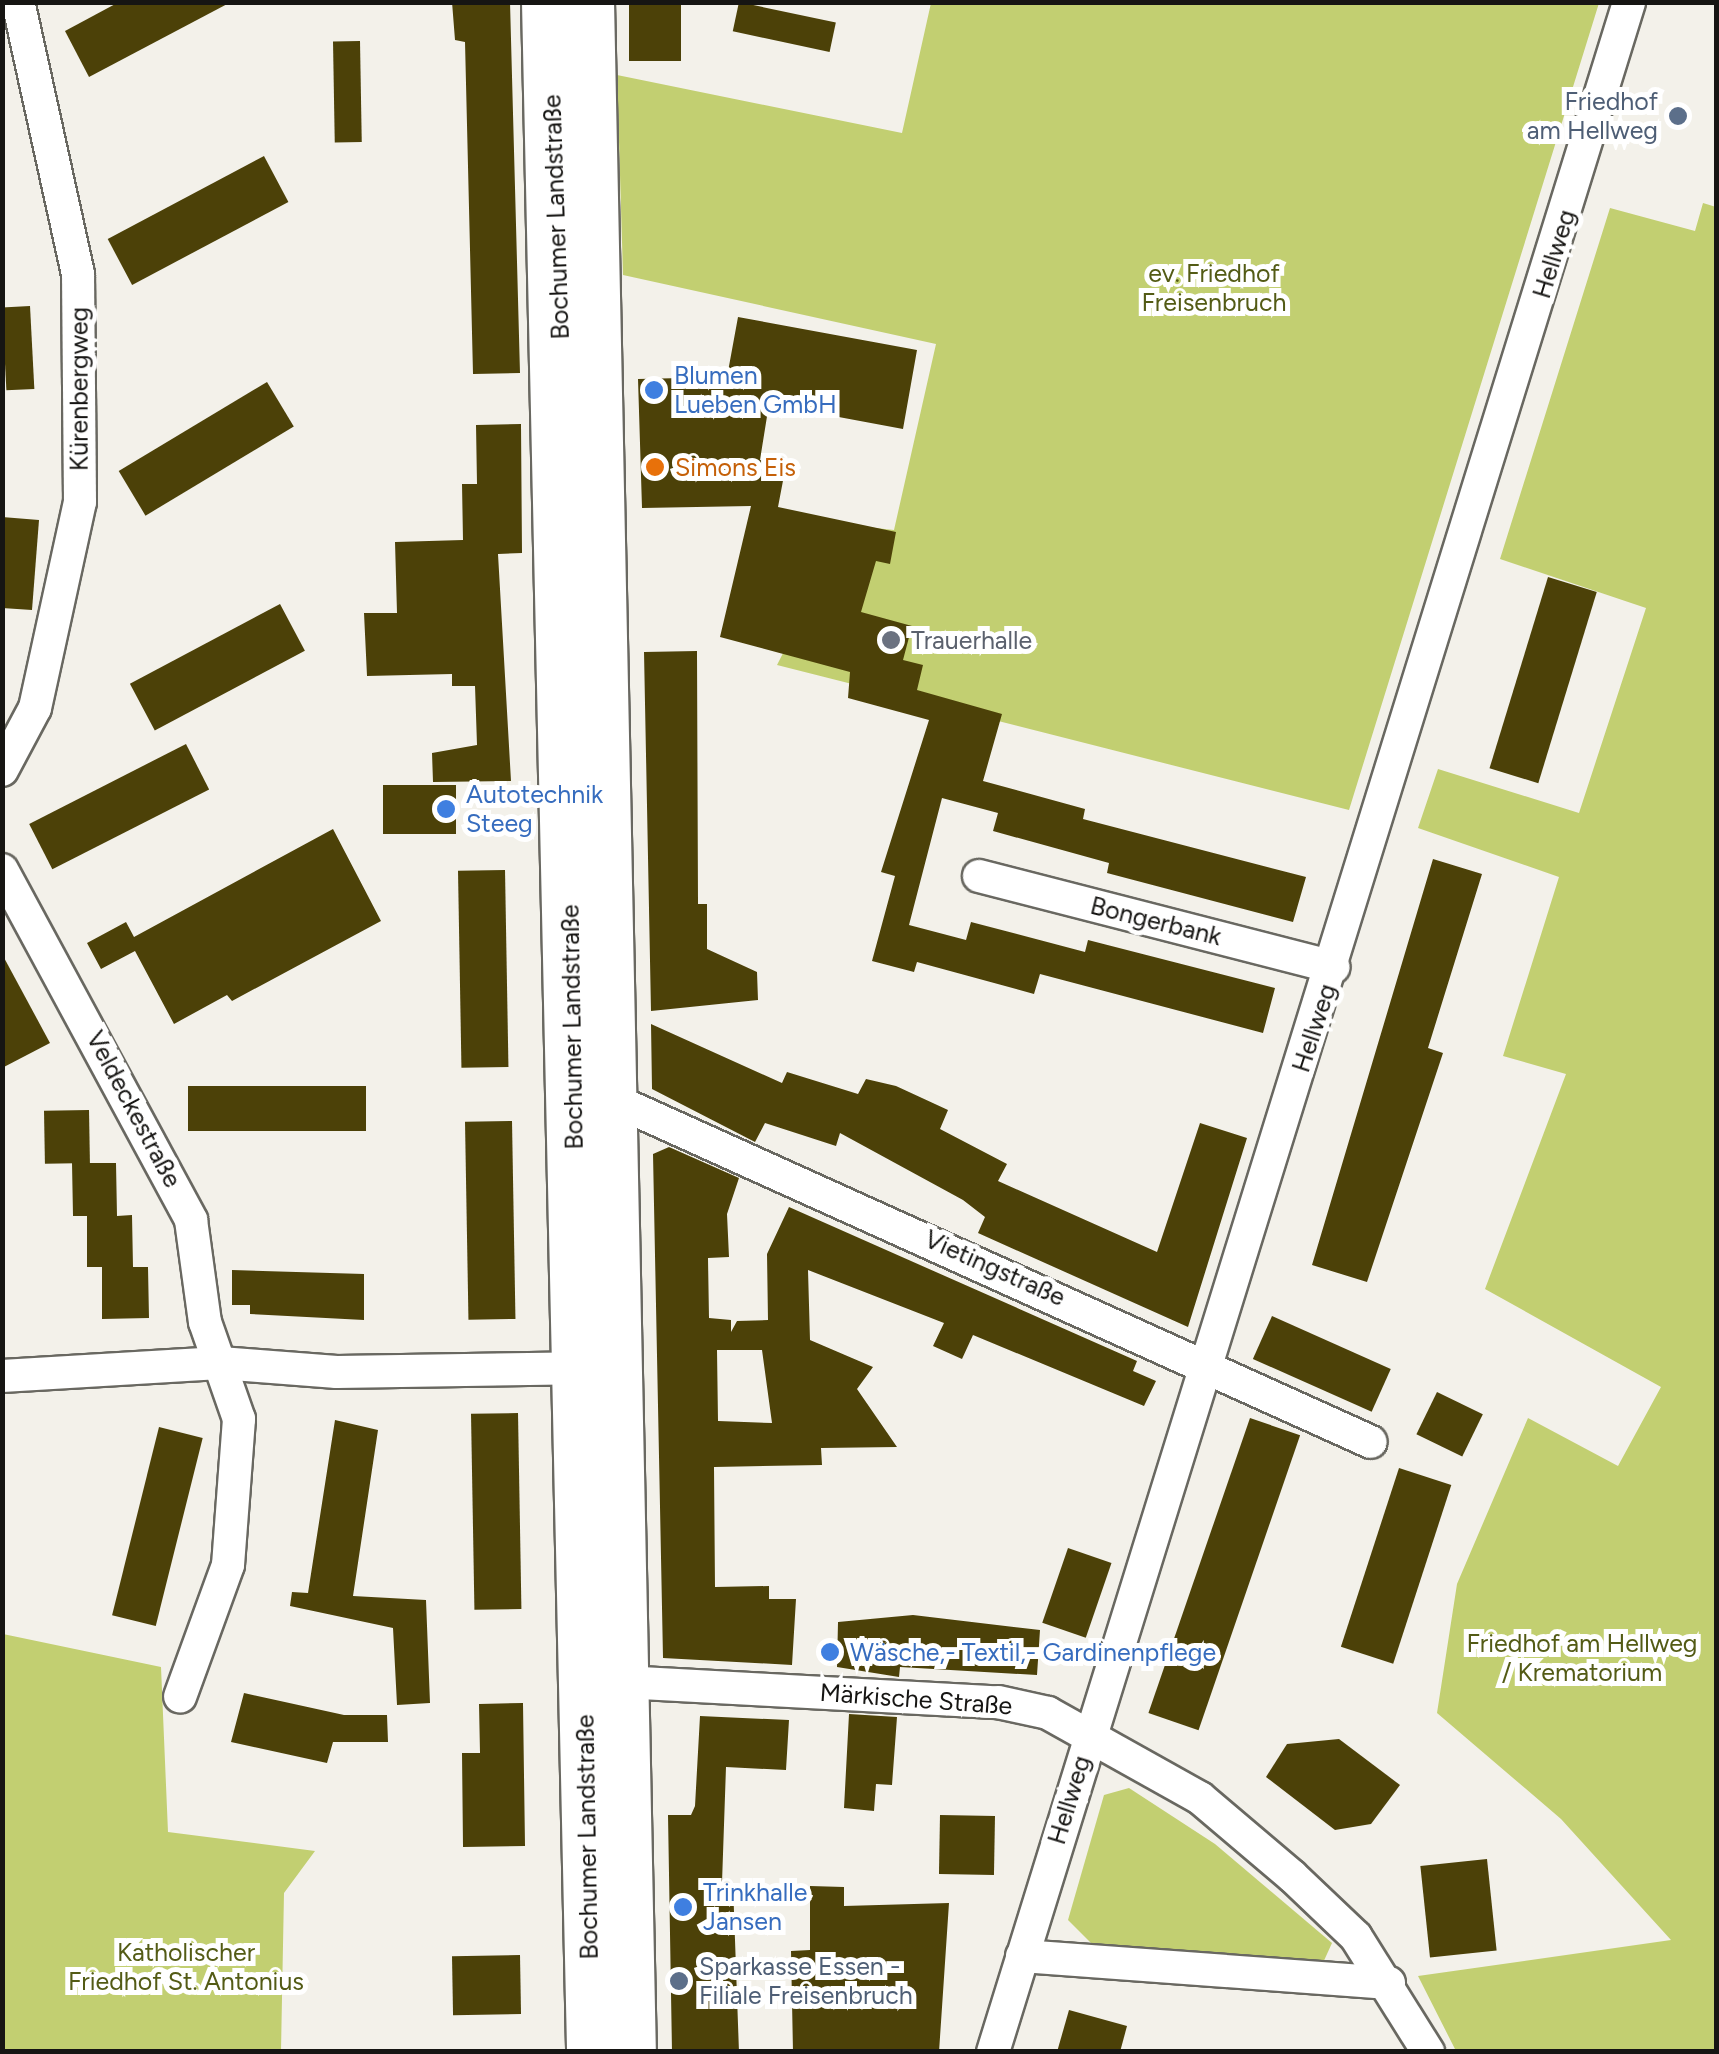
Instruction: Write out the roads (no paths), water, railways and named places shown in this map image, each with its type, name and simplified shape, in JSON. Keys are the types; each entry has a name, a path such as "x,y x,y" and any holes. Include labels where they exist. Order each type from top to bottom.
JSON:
{"main road":[{"name":"Bochumer Landstraße","path":"546,2 579,1368 632,2052"},
{"name":"Bochumer Landstraße","path":"590,2 616,1101 604,1681 591,2052"}],"street":[{"name":"Kürenbergweg","path":"2,770 35,708 80,502 78,274 18,2"},
{"name":"Hellweg","path":"993,2052 1089,1731 1333,967 1630,2"},
{"name":"Veldeckestraße","path":"2,870 191,1220 220,1364 239,1419 228,1565 180,1697"},
{"name":"Bongerbank","path":"978,876 1333,967"},
{"name":"Vietingstraße","path":"616,1101 1208,1364 1371,1442"},
{"path":"2,1376 220,1364 338,1372 579,1368"},
{"name":"Märkische Straße","path":"604,1681 998,1702 1089,1731 1200,1798 1279,1864 1356,1937 1428,2052"},
{"path":"1022,1956 1388,1983"}],"place":[{"name":"Friedhof am Hellweg","path":"1678,116"},
{"name":"Blumen Lueben GmbH","path":"654,390"},
{"name":"Simons Eis","path":"655,467"},
{"name":"Trauerhalle","path":"891,640"},
{"name":"Autotechnik Steeg","path":"446,809"},
{"name":"Wäsche,- Textil,- Gardinenpflege","path":"830,1652"},
{"name":"Trinkhalle Jansen","path":"683,1907"},
{"name":"Sparkasse Essen - Filiale Freisenbruch","path":"679,1981"}],"park label":[{"name":"ev. Friedhof Freisenbruch","path":"1214,288"},
{"name":"Friedhof am Hellweg / Krematorium","path":"1582,1658"},
{"name":"Katholischer Friedhof St. Antonius","path":"186,1968"}]}
